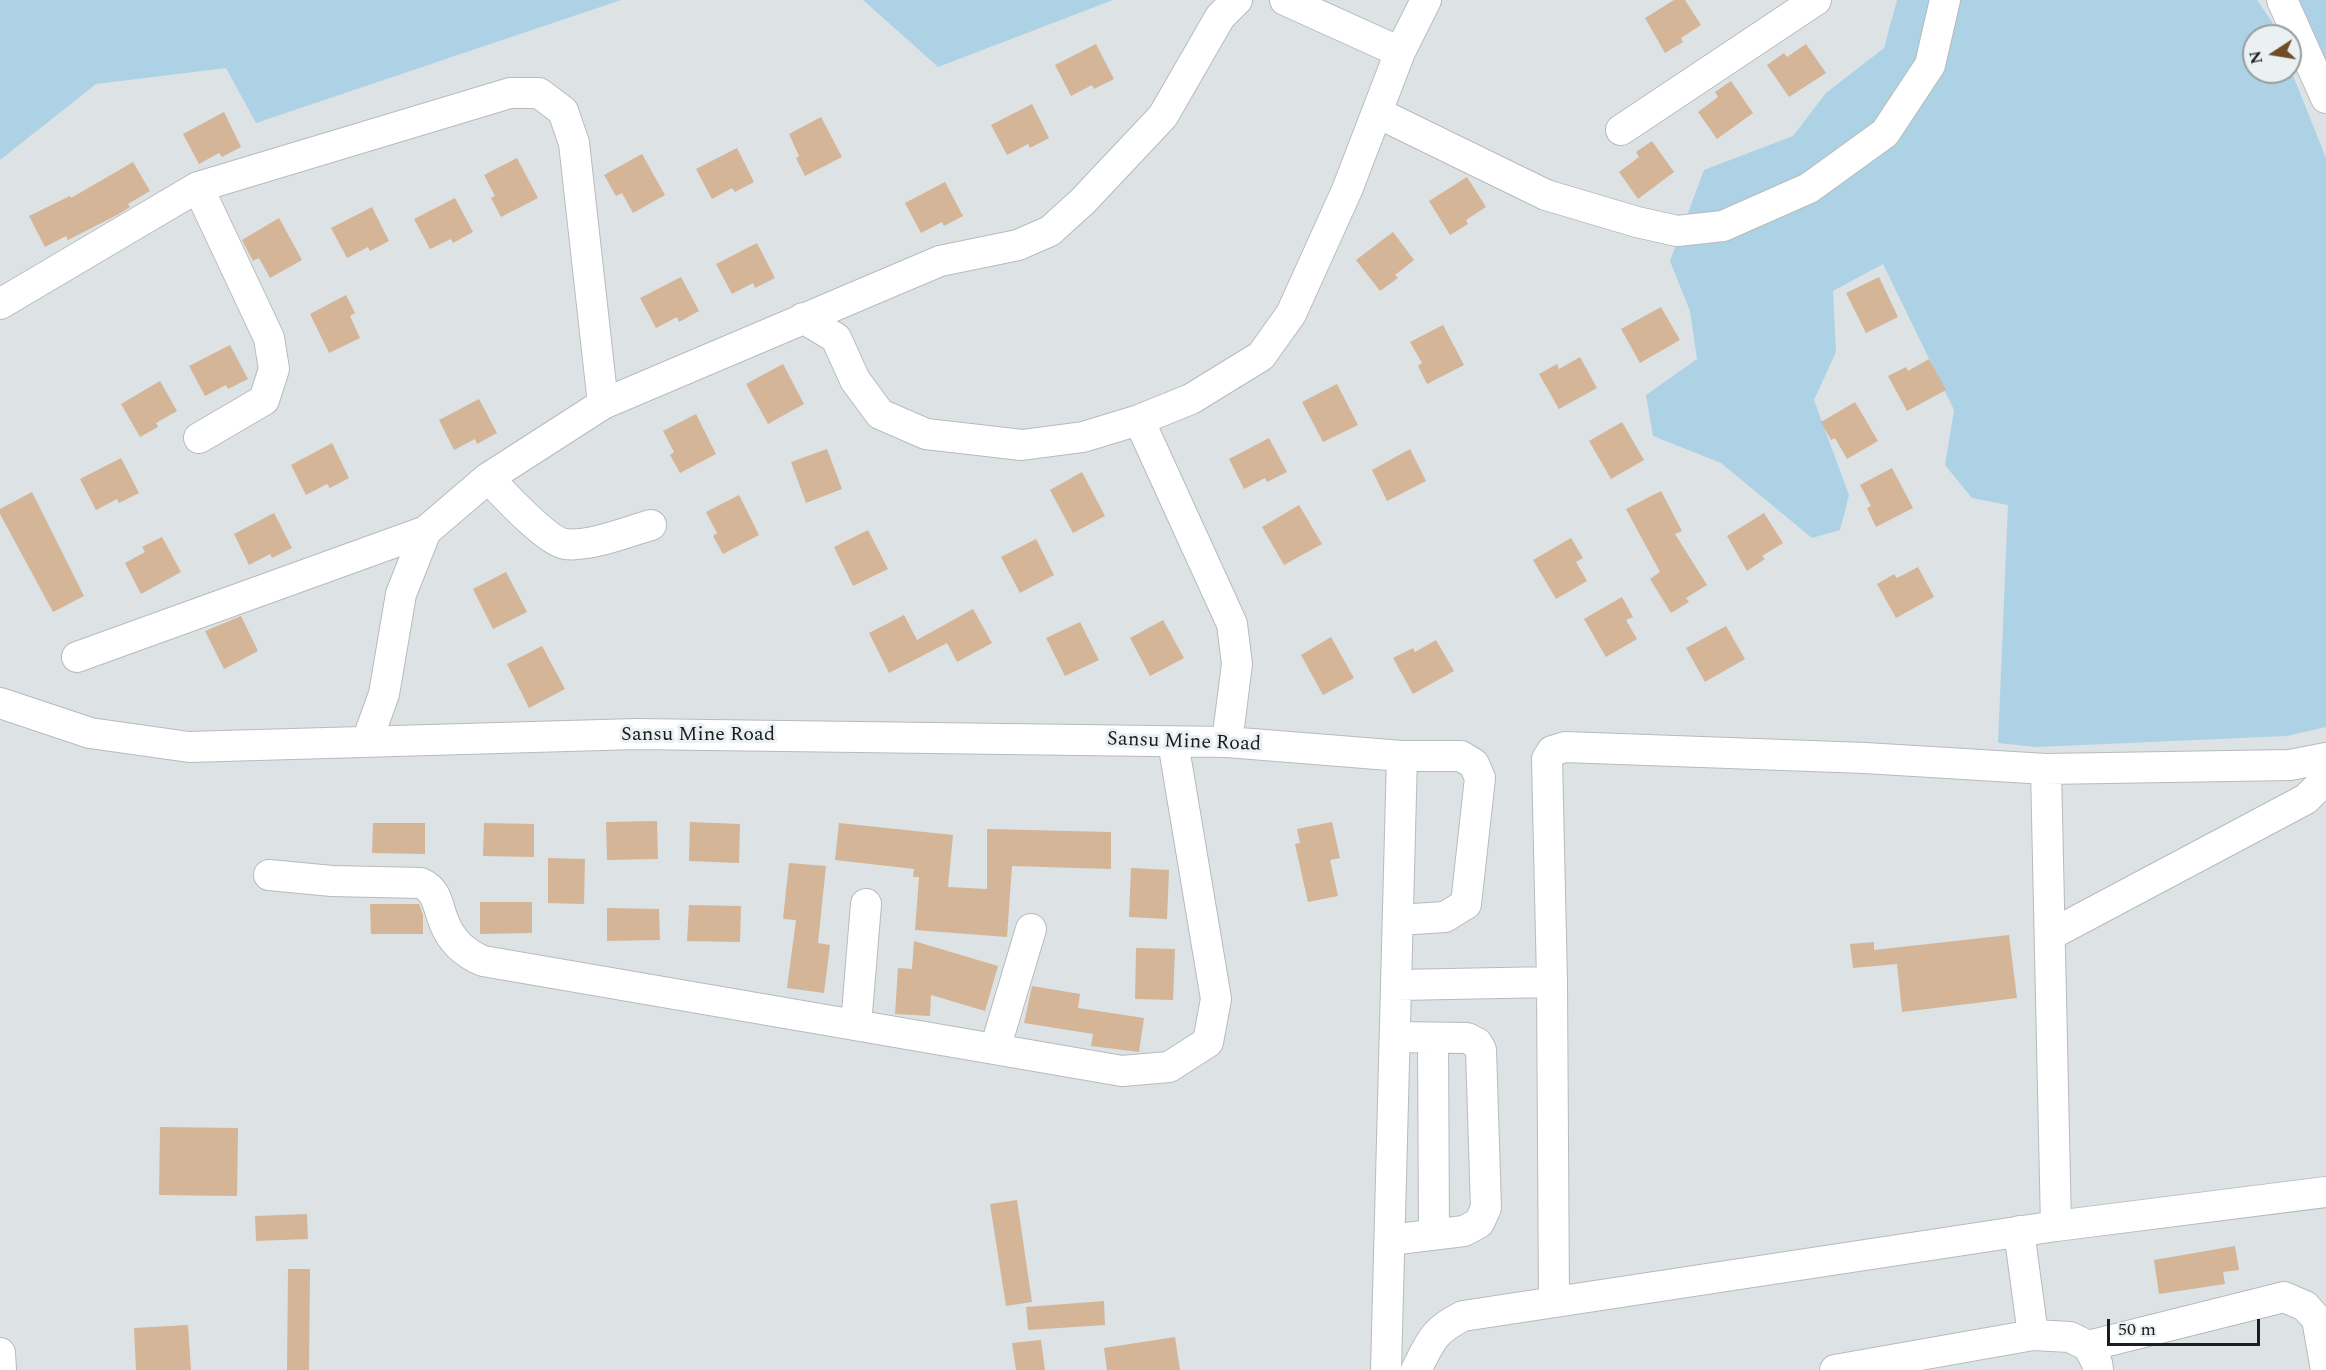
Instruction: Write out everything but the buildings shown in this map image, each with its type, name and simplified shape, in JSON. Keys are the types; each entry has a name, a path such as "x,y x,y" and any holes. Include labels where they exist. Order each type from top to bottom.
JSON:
{"street":[{"path":"76,657 426,531 488,478 603,404 940,261 1018,245 1050,231 1083,201 1163,116 1220,17 1237,0"},
{"path":"1285,0 1400,52"},
{"path":"803,318 836,338 855,380 880,414 926,434 1022,445 1083,437 1139,420 1191,399 1262,356 1292,314 1347,190 1400,52 1426,0"},
{"path":"1621,130 1816,0"},
{"path":"1378,113 1546,195 1637,222 1677,231 1723,226 1809,188 1885,133 1930,65 1945,0"},
{"path":"2282,0 2326,98"},
{"path":"0,304 198,188 510,93 539,93 563,111 574,143 603,404"},
{"path":"198,188 268,338 274,369 264,400 199,438"},
{"path":"1139,420 1232,624 1237,664 1227,742"},
{"path":"488,478 541,530 563,544 586,543 651,525"},
{"path":"367,741 384,694 401,594 426,531"},
{"name":"Sansu Mine Road","path":"0,703 90,733 189,747 636,734 1227,742 1402,756 1461,756 1474,764 1480,778 1466,904 1445,917 1398,920"},
{"path":"269,875 332,881 421,883 431,887 444,923 454,941 466,955 483,961 1122,1071 1169,1067 1208,1042 1216,999 1173,742"},
{"path":"1554,1302 1552,982 1547,759 1552,751 1565,747 1865,758 2046,769 2290,765 2326,758"},
{"path":"1386,1370 1398,985 1402,756"},
{"path":"2046,769 2056,1226"},
{"path":"2050,935 2306,800 2326,779"},
{"path":"856,1025 866,904"},
{"path":"995,1050 1031,929"},
{"path":"1398,985 1552,982"},
{"path":"1390,1240 1464,1231 1479,1223 1486,1208 1481,1050 1476,1043 1467,1038 1395,1037"},
{"path":"1433,1038 1434,1234"},
{"path":"1416,1370 1433,1336 1446,1325 1463,1316 2056,1226 2326,1192"},
{"path":"2019,1232 2033,1335"},
{"path":"1848,1369 2033,1335 2070,1337 2093,1358 2284,1298 2305,1306 2317,1319 2326,1370"},
{"path":"0,1353 1,1370"}],"shaded area":[{"path":"0,0 621,0 256,123 226,68 96,84 0,160"},
{"path":"863,0 1113,0 938,67"},
{"path":"1897,0 2257,0 2272,22 2273,24 2242,24 2242,84 2296,84 2326,158 2326,727 2287,736 2036,747 1998,743 2008,505 1972,498 1945,465 1954,410 1883,264 1833,291 1836,352 1814,400 1849,495 1840,530 1812,538 1721,463 1653,436 1646,395 1697,359 1690,311 1670,261 1704,170 1793,136 1826,93 1884,48"},
{"path":"2297,0 2326,0 2326,69 2302,8"}]}
